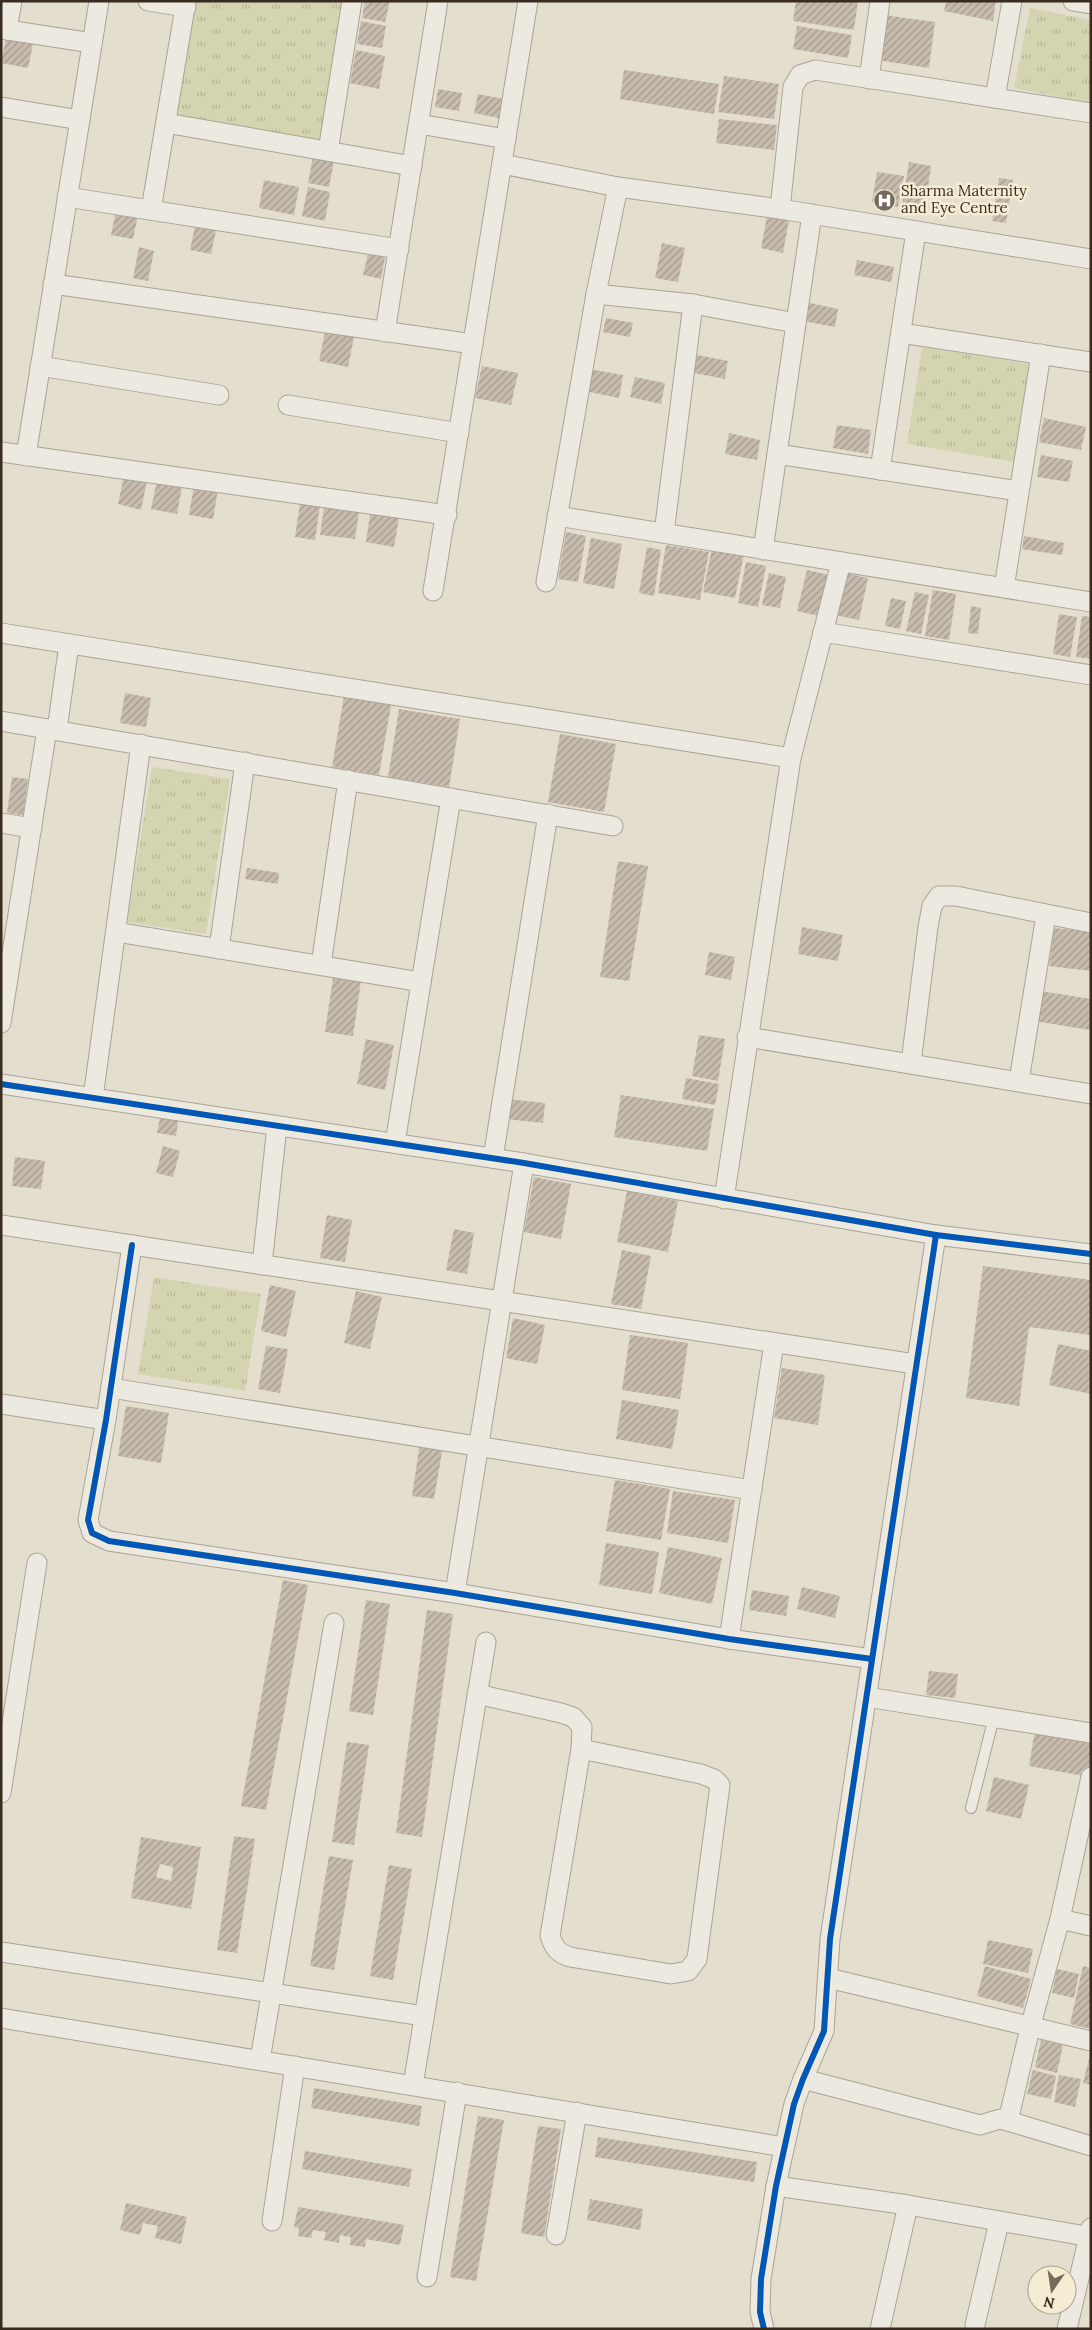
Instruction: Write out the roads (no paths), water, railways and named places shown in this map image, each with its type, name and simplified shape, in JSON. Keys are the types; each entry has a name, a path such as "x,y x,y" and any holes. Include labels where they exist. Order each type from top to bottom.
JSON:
{"street":[{"path":"12,1 4,29 92,43"},
{"path":"26,456 99,1"},
{"path":"148,1 186,4 151,210"},
{"path":"328,151 352,1"},
{"path":"385,332 438,1"},
{"path":"433,591 447,515 528,1"},
{"path":"869,79 880,1"},
{"path":"995,98 1012,1"},
{"path":"1073,1 1091,4"},
{"path":"780,209 792,87 800,75 815,70 1091,113"},
{"path":"1,108 80,120"},
{"path":"166,123 412,166"},
{"path":"418,124 506,138"},
{"path":"502,164 618,187 780,209 1091,259"},
{"path":"546,582 596,294 618,187"},
{"path":"67,197 399,249"},
{"path":"763,550 812,214"},
{"path":"880,470 916,231"},
{"path":"53,284 473,344"},
{"path":"596,294 693,304 796,323"},
{"path":"664,534 693,304"},
{"path":"901,333 1091,362"},
{"path":"1004,588 1041,354"},
{"path":"40,366 219,395"},
{"path":"288,405 459,433"},
{"path":"1,452 447,515"},
{"path":"777,454 1019,491"},
{"path":"557,516 1091,602"},
{"path":"724,1199 747,1037 791,758 841,562"},
{"path":"823,632 1091,675"},
{"path":"1,633 791,758"},
{"path":"1,1023 8,932 32,828 70,644"},
{"path":"1,721 613,826"},
{"path":"93,1098 141,744"},
{"path":"219,949 245,762"},
{"path":"321,966 348,780"},
{"path":"395,1143 451,798"},
{"path":"493,1158 548,814"},
{"path":"1,823 32,828"},
{"path":"912,1063 928,927 932,906 939,896 956,896 1091,923"},
{"path":"1019,1081 1046,915"},
{"path":"116,932 421,982"},
{"path":"747,1037 1091,1094"},
{"path":"1,1084 524,1163 936,1235 1091,1254"},
{"path":"262,1264 277,1126"},
{"path":"455,1593 524,1163"},
{"path":"1,1225 915,1364"},
{"path":"764,2329 760,2312 761,2279 776,2186 802,2079 824,2031 830,1939 915,1364 936,1235"},
{"path":"132,1244 106,1420 88,1520 92,1533 109,1541 455,1593 729,1639 872,1659"},
{"path":"729,1639 774,1342"},
{"path":"111,1388 752,1490"},
{"path":"1,1404 106,1420"},
{"path":"1,1793 37,1563"},
{"path":"260,2060 334,1624"},
{"path":"412,2085 486,1642"},
{"path":"477,1694 573,1717 582,1727 581,1749 550,1936 552,1945 559,1954 570,1957 671,1974 688,1971 697,1959 720,1785 714,1779 701,1774 581,1749"},
{"path":"867,1697 1091,1733"},
{"path":"1008,2121 1030,2028 1086,1816 1091,1777"},
{"path":"1060,1920 1091,1926"},
{"path":"1,1952 424,2016"},
{"path":"828,1978 1030,2028 1091,2041"},
{"path":"1,2018 784,2147"},
{"path":"272,2221 294,2066"},
{"path":"802,2079 980,2125 1000,2119 1091,2146"},
{"path":"428,2277 457,2092"},
{"path":"556,2235 577,2112"},
{"path":"776,2186 908,2205 999,2222 1090,2234 1067,2329"},
{"path":"880,2329 908,2205"},
{"path":"974,2326 999,2222"}],"lane":[{"path":"971,1808 994,1717"}],"place":[{"name":"Sharma Maternity and Eye Centre","path":"885,200"}]}
